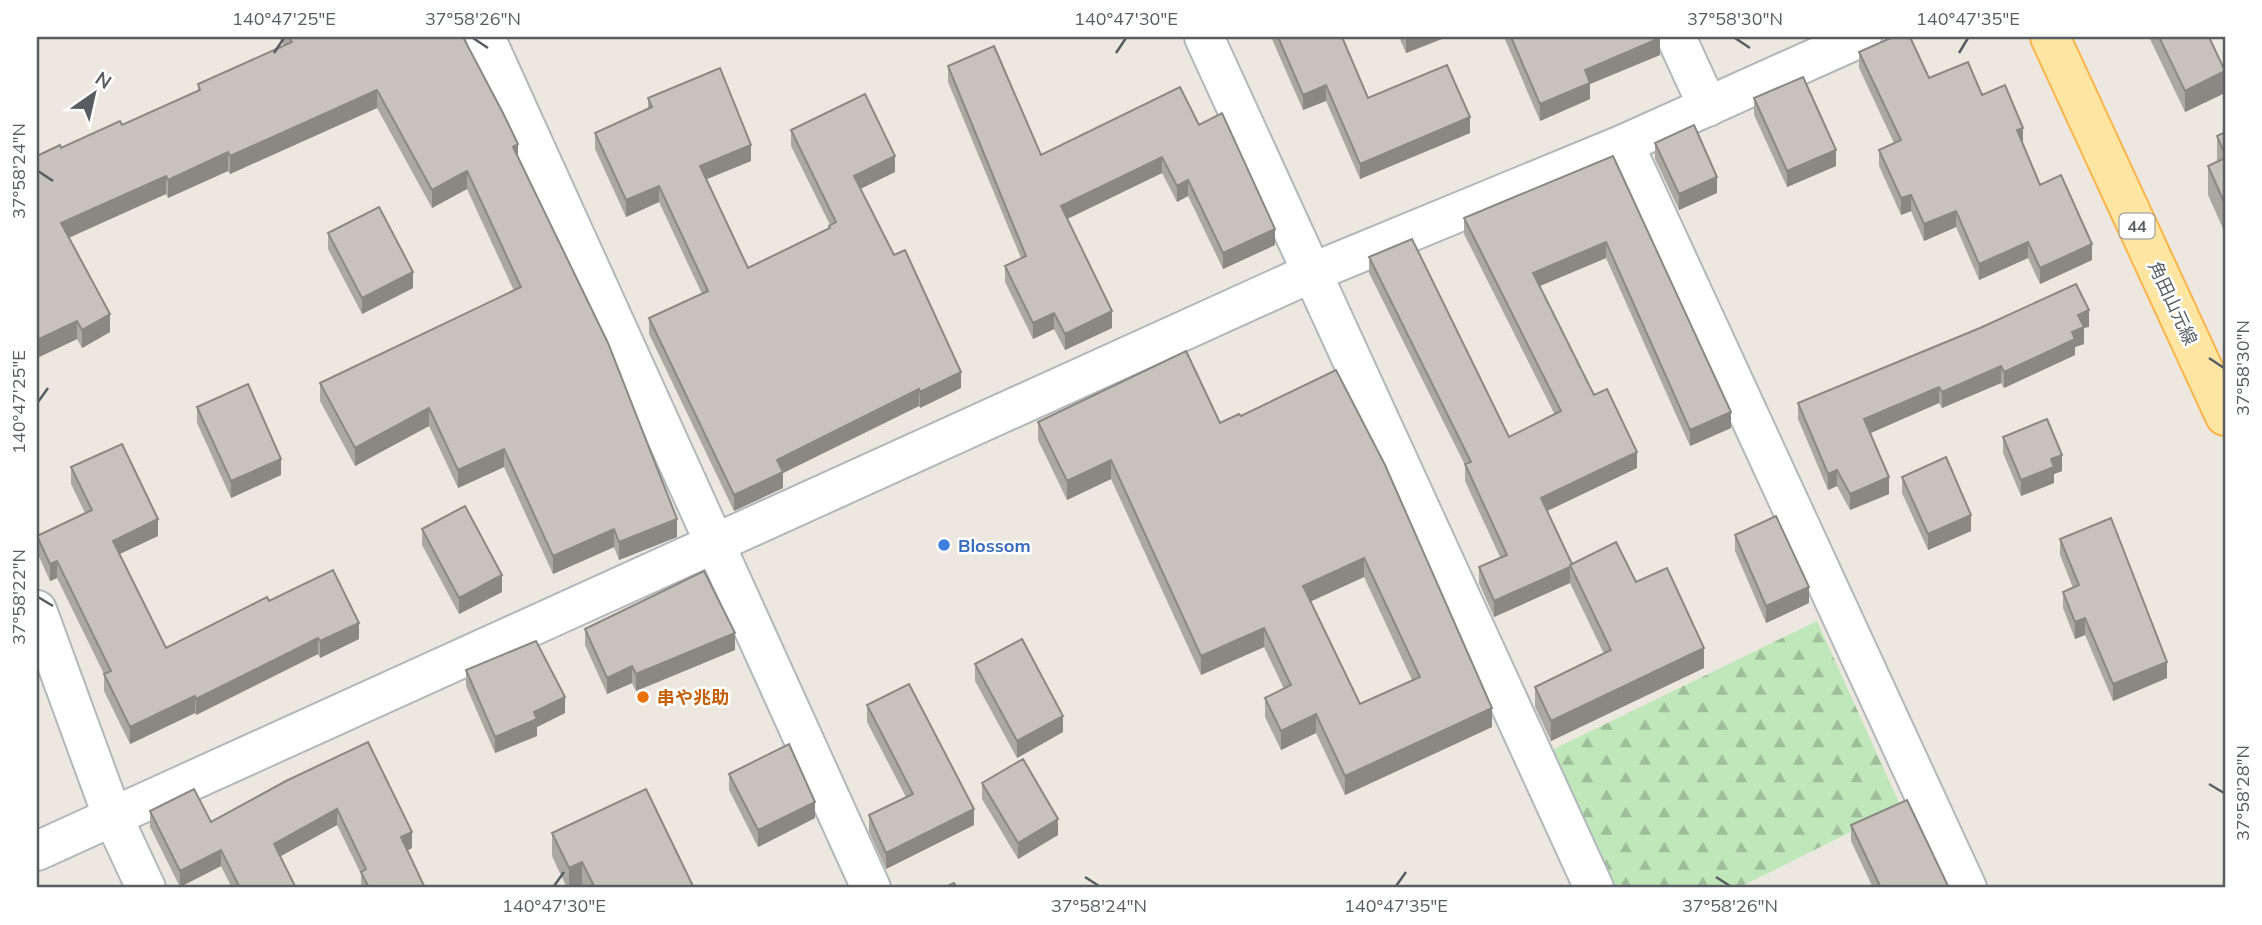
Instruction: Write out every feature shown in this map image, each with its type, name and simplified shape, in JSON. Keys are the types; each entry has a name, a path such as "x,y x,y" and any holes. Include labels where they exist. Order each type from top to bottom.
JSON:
{"main road":[{"name":"角田山元線","path":"2050,37 2225,416"}],"street":[{"path":"485,37 871,888"},
{"path":"1204,37 1594,888"},
{"path":"1676,37 1708,107"},
{"path":"37,850 1311,273 1624,144 1862,37"},
{"path":"1624,144 1967,888"},
{"path":"37,610 112,816 146,888"}],"green space":[{"path":"1817,621 1901,807 1738,888 1613,888 1552,750"}],"building":[{"path":"289,37 463,37 518,144 513,147 608,343 677,519 619,542 614,529 553,556 504,449 458,470 429,408 355,448 320,383 521,287 467,171 432,190 377,90 230,156 228,152 168,180 166,176 61,223 110,314 82,330 77,321 37,340 37,156 120,121 122,125 200,90 198,84 292,42"},
{"path":"1278,37 1342,37 1368,98 1447,65 1470,117 1360,164 1326,85 1303,95"},
{"path":"1511,37 1660,38 1585,70 1590,83 1540,104"},
{"path":"1893,37 1910,37 1929,78 1968,62 1982,95 2005,85 2023,128 2017,130 2040,185 2061,175 2092,244 2040,268 2028,242 1979,264 1956,211 1924,224 1911,195 1901,198 1879,150 1901,140 1859,52"},
{"path":"2159,37 2209,37 2225,71 2185,91"},
{"path":"994,46 1041,155 1180,87 1199,125 1222,113 1275,229 1223,253 1188,180 1177,186 1162,157 1061,206 1112,311 1065,334 1054,313 1033,323 1005,266 1026,256 948,66"},
{"path":"720,68 751,145 700,166 748,268 830,228 829,226 836,222 791,130 865,94 895,156 854,176 894,255 905,250 961,372 920,392 919,389 777,460 783,472 734,495 649,318 708,291 659,186 626,200 595,133 652,107 648,98"},
{"path":"1803,77 1836,150 1787,171 1754,98"},
{"path":"1694,125 1717,177 1679,194 1655,143"},
{"path":"2225,132 2225,154 2217,136"},
{"path":"1613,156 1731,412 1690,430 1606,242 1533,273 1594,395 1607,389 1637,452 1541,498 1572,564 1494,601 1479,567 1507,555 1465,464 1471,462 1369,257 1412,239 1509,437 1561,411 1464,218"},
{"path":"2225,158 2225,204 2208,166"},
{"path":"379,207 413,272 362,298 328,233"},
{"path":"2076,284 2089,310 2078,315 2084,327 2072,332 2075,339 2004,372 2001,366 1942,392 1939,387 1864,419 1889,477 1850,494 1837,470 1828,474 1798,403 1980,328"},
{"path":"1186,351 1220,423 1239,414 1241,416 1336,370 1385,465 1492,708 1345,776 1316,714 1281,731 1265,698 1291,685 1264,628 1201,656 1111,460 1067,481 1038,422","holes":["1364,558 1420,677 1360,704 1303,586"]},
{"path":"248,384 281,459 231,481 197,407"},
{"path":"2047,419 2062,455 2051,459 2054,467 2021,480 2003,437"},
{"path":"122,444 158,519 113,541 166,648 267,597 269,601 333,570 359,623 320,641 318,638 196,699 195,696 130,727 104,674 111,671 57,561 50,564 37,536 92,510 71,467"},
{"path":"1946,457 1971,515 1928,534 1902,477"},
{"path":"465,506 502,575 459,598 422,529"},
{"path":"1776,516 1809,587 1766,606 1735,535"},
{"path":"2111,518 2167,662 2113,684 2085,618 2075,622 2063,592 2079,585 2060,539"},
{"path":"1616,542 1636,582 1667,568 1704,648 1551,721 1535,687 1611,650 1570,565"},
{"path":"704,571 735,633 636,674 632,666 607,678 585,629"},
{"path":"1022,639 1063,716 1017,741 975,664"},
{"path":"536,641 565,697 534,712 537,719 495,737 466,670"},
{"path":"909,684 974,809 886,853 869,815 913,794 867,705"},
{"path":"368,742 412,832 401,837 425,888 369,888 361,872 366,869 337,809 274,844 296,888 240,888 221,850 180,871 150,811 194,789 211,822 286,781"},
{"path":"789,744 815,802 758,830 729,774"},
{"path":"1023,759 1058,819 1018,843 982,783"},
{"path":"646,789 694,888 595,888 582,862 569,868 552,833"},
{"path":"1907,800 1949,888 1881,888 1851,825"},
{"path":"954,883 957,888 943,888"}],"place":[{"name":"Blossom","path":"944,545"},
{"name":"串や兆助","path":"643,697"}]}
